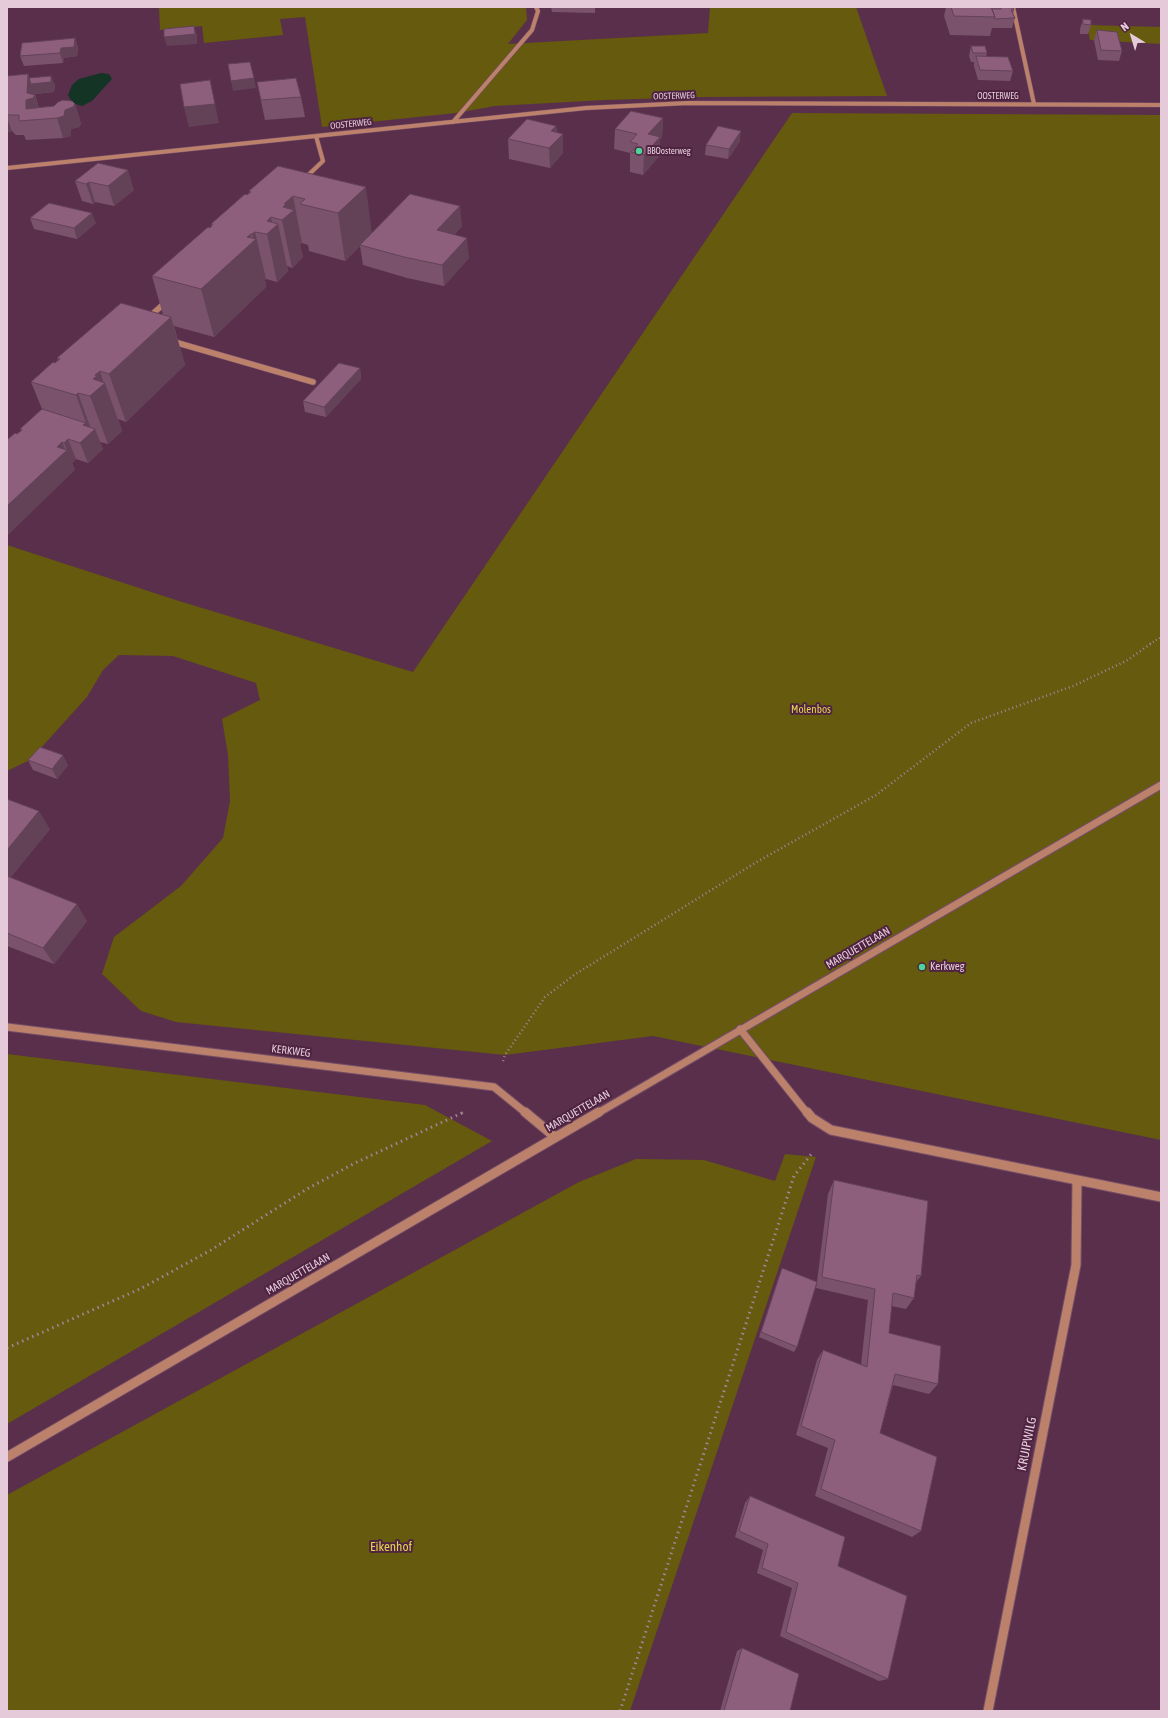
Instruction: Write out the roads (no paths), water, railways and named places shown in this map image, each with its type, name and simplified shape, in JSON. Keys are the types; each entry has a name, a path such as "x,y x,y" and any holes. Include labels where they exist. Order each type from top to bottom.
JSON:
{"street":[{"path":"453,122 532,30 538,11 536,7"},
{"name":"OOSTERWEG","path":"1013,7 1034,104"},
{"name":"OOSTERWEG","path":"7,168 586,108 688,103 1161,105"},
{"name":"OOSTERWEG","path":"298,184 323,161 316,136"},
{"path":"146,320 169,299"},
{"path":"164,339 313,382"},
{"name":"MARQUETTELAAN","path":"7,1457 1161,785"},
{"name":"KERKWEG","path":"7,1027 494,1087 555,1137"},
{"path":"740,1030 798,1103 812,1118 831,1130 1161,1197"},
{"name":"KRUIPWILG","path":"988,1711 1076,1265 1077,1181"}],"place":[{"name":"BBOosterweg","path":"639,151"},
{"name":"Kerkweg","path":"922,967"}],"park label":[{"name":"Molenbos","path":"811,710"},
{"name":"Eikenhof","path":"391,1547"}]}
